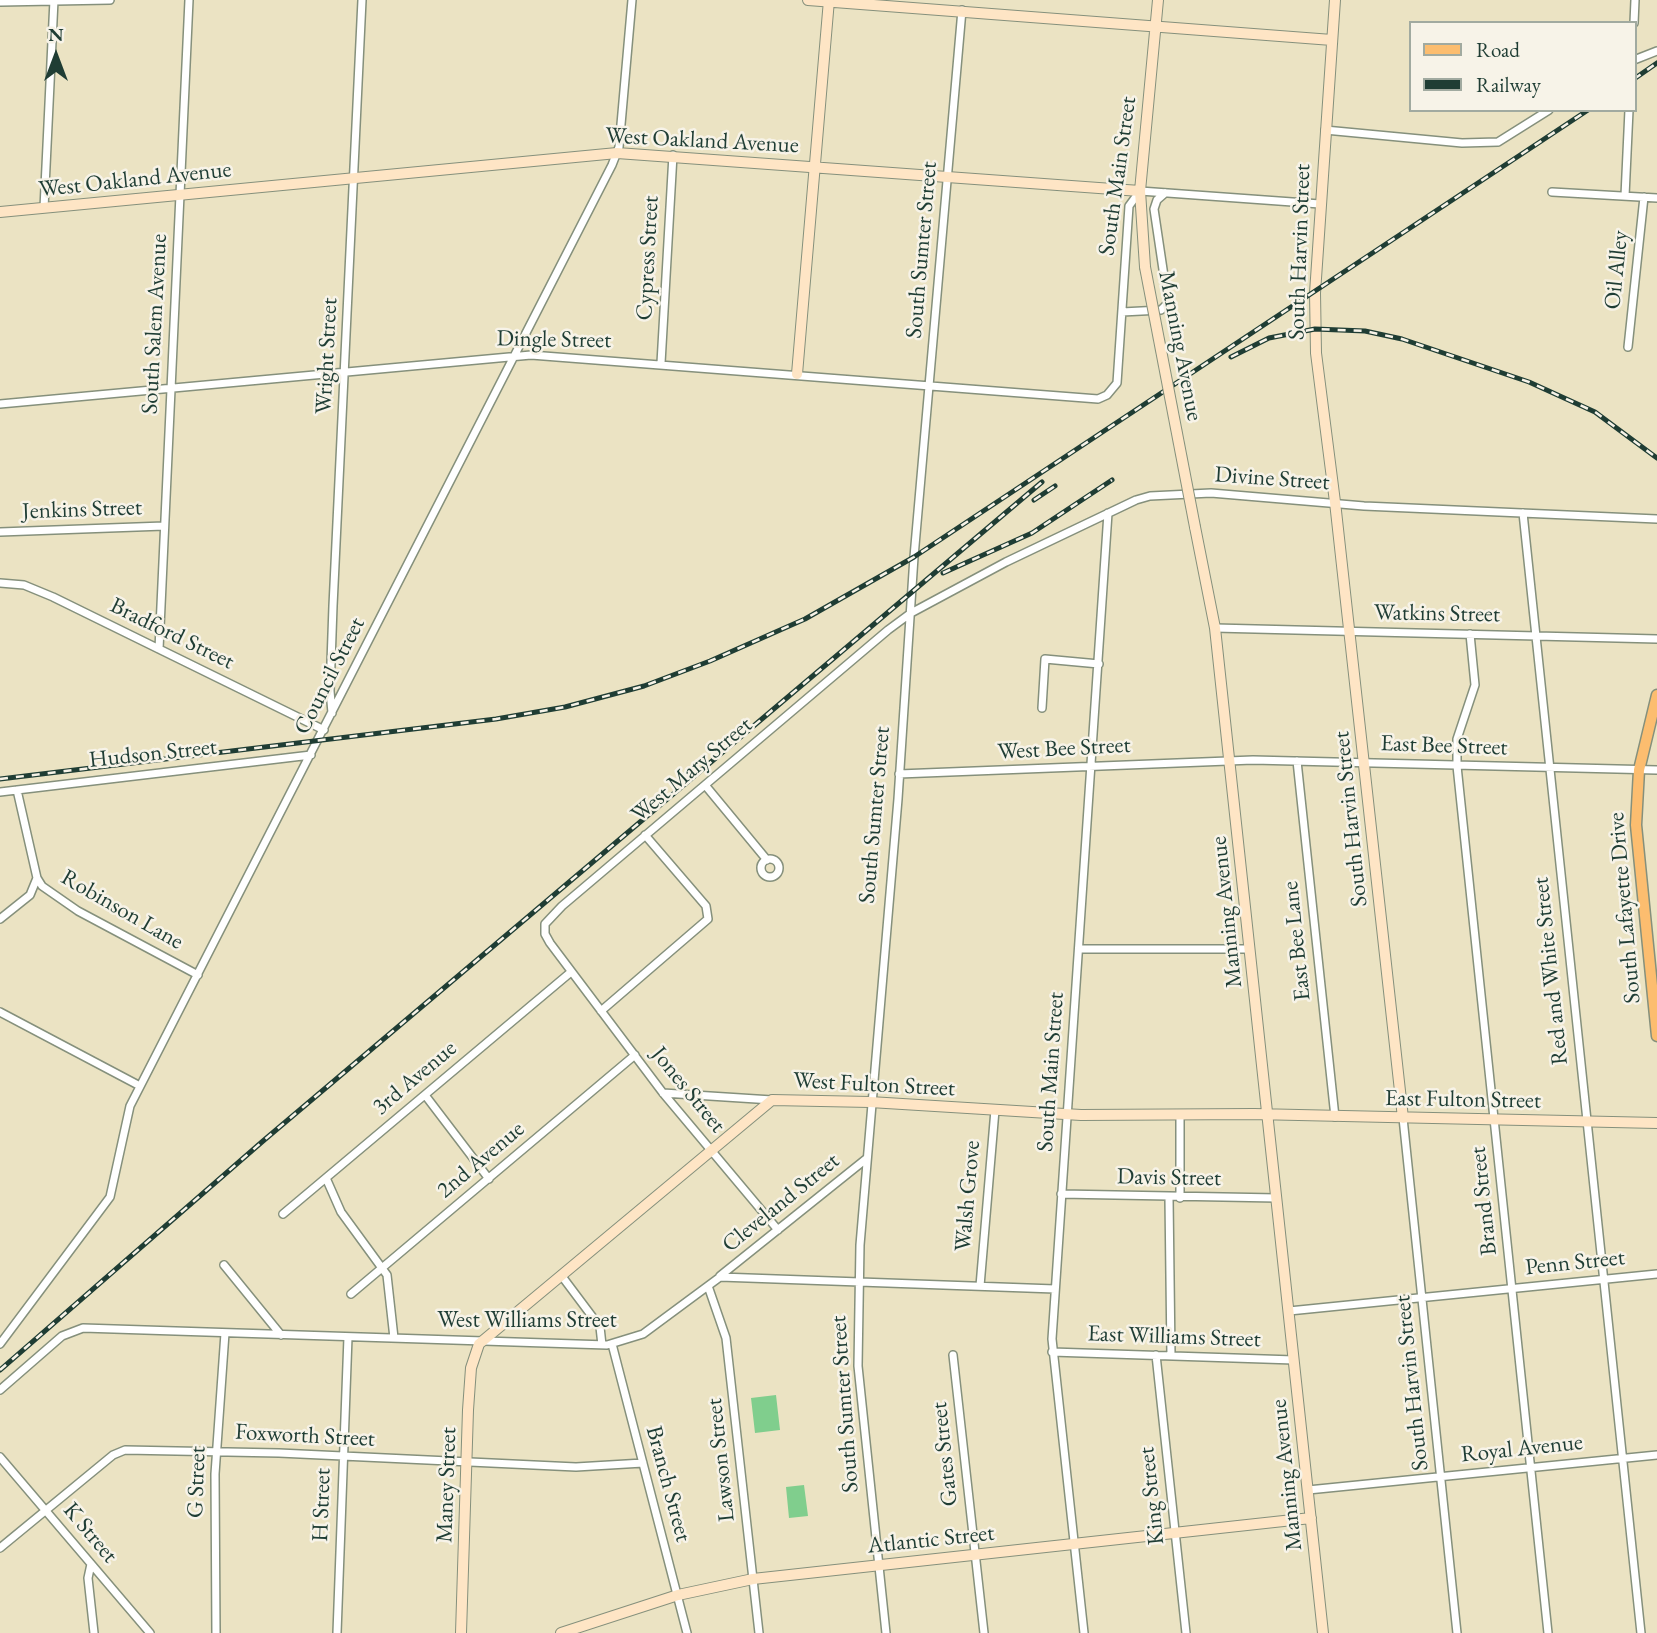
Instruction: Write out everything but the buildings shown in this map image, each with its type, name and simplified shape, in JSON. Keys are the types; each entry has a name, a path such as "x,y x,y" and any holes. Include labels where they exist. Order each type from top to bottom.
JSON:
{"main road":[{"name":"South Lafayette Drive","path":"1657,695 1639,770 1636,825 1657,1036"}],"street":[{"path":"0,2 110,0"},
{"name":"South Salem Avenue","path":"159,649 189,0"},
{"name":"Wright Street","path":"332,713 330,691 362,0"},
{"name":"Council Street","path":"0,1344 110,1197 127,1113 617,153 632,0"},
{"path":"808,0 963,5 1332,40"},
{"name":"South Main Street","path":"1107,395 1117,383 1129,206 1140,191 1157,0"},
{"name":"South Harvin Street","path":"1335,0 1314,304 1316,353 1350,631 1457,1633"},
{"path":"1634,21 1635,0"},
{"path":"44,208 54,1"},
{"path":"797,374 829,1"},
{"name":"South Sumter Street","path":"886,1633 858,1366 858,1282 870,1102 900,774 911,613 963,5"},
{"path":"1636,59 1657,51"},
{"path":"1325,130 1490,143 1511,136 1546,112"},
{"path":"1625,196 1629,112"},
{"name":"West Oakland Avenue","path":"0,212 617,153 1320,204"},
{"name":"Cypress Street","path":"661,363 673,155"},
{"name":"Manning Avenue","path":"1140,191 1145,267 1215,628 1323,1633"},
{"path":"1552,192 1657,198"},
{"path":"1122,312 1161,310 1168,303 1165,266 1154,209 1157,200 1165,193"},
{"name":"Oil Alley","path":"1628,347 1644,197"},
{"name":"Dingle Street","path":"0,404 513,355 564,355 1097,399 1107,395"},
{"name":"Divine Street","path":"911,613 1006,562 1136,500 1176,494 1657,519"},
{"name":"South Main Street","path":"1083,1633 1052,1352 1108,513"},
{"name":"Red and White Street","path":"1523,513 1641,1633"},
{"name":"Jenkins Street","path":"0,532 164,526"},
{"name":"Bradford Street","path":"0,583 24,585 324,730"},
{"name":"West Mary Street","path":"571,972 546,937 548,919 911,613"},
{"name":"Watkins Street","path":"1215,628 1657,639"},
{"name":"Brand Street","path":"1470,634 1475,685 1457,739 1457,766 1548,1633"},
{"path":"1042,708 1045,659 1099,664"},
{"name":"Hudson Street","path":"0,792 311,755"},
{"name":"West Bee Street","path":"900,774 1230,761"},
{"name":"East Bee Street","path":"1230,761 1657,770"},
{"name":"East Bee Lane","path":"1297,761 1335,1117"},
{"path":"705,785 767,860"},
{"name":"Robinson Lane","path":"17,790 37,878 63,903 198,975"},
{"path":"601,1011 708,919 706,906 645,835"},
{"path":"0,919 30,895 37,878"},
{"path":"1079,948 1250,949"},
{"name":"Jones Street","path":"571,972 663,1093 778,1230"},
{"name":"3rd Avenue","path":"283,1214 571,972"},
{"path":"0,1012 141,1086"},
{"name":"2nd Avenue","path":"351,1294 635,1055"},
{"path":"663,1093 772,1100"},
{"path":"425,1095 489,1179"},
{"name":"West Fulton Street","path":"482,1341 772,1100 870,1102 1067,1115 1268,1114"},
{"name":"Walsh Grove","path":"980,1286 995,1110"},
{"path":"1180,1114 1180,1198"},
{"name":"East Fulton Street","path":"1268,1114 1657,1123"},
{"name":"Cleveland Street","path":"720,1277 866,1159"},
{"path":"326,1178 341,1212 384,1267 394,1338"},
{"name":"Davis Street","path":"1061,1194 1277,1198"},
{"path":"1169,1198 1171,1356"},
{"path":"224,1265 281,1335"},
{"name":"Penn Street","path":"1289,1311 1657,1274"},
{"path":"561,1275 600,1327 602,1345"},
{"path":"720,1277 1055,1289"},
{"name":"West Williams Street","path":"0,1390 62,1336 78,1328 612,1344 642,1334 720,1277"},
{"name":"Lawson Street","path":"708,1286 726,1338 759,1633"},
{"name":"G Street","path":"216,1633 217,1452 225,1333"},
{"name":"H Street","path":"337,1633 348,1337"},
{"name":"Maney Street","path":"461,1633 471,1368 482,1341"},
{"name":"Branch Street","path":"612,1344 688,1633"},
{"name":"East Williams Street","path":"1052,1352 1294,1360"},
{"name":"Gates Street","path":"953,1355 984,1633"},
{"name":"King Street","path":"1156,1355 1186,1633"},
{"name":"Foxworth Street","path":"0,1548 118,1452 217,1452 583,1467 643,1463"},
{"name":"Royal Avenue","path":"1308,1490 1657,1455"},
{"name":"K Street","path":"0,1457 150,1633"},
{"name":"Atlantic Street","path":"561,1633 678,1595 753,1579 1311,1518"},
{"path":"91,1564 88,1578 94,1633"}],"green space":[{"path":"776,1395 780,1430 755,1433 751,1398"},
{"path":"804,1485 808,1516 789,1518 786,1487"}],"railway":[{"path":"1636,78 1657,63"},
{"path":"0,779 496,719 565,707 644,686 710,661 805,619 914,557 1585,112"},
{"path":"1231,357 1269,338 1315,329 1365,331 1402,339 1529,382 1595,412 1657,458"},
{"path":"943,573 1032,533 1112,480"},
{"path":"0,1370 263,1141 1042,482"},
{"path":"1034,500 1055,486"}]}
